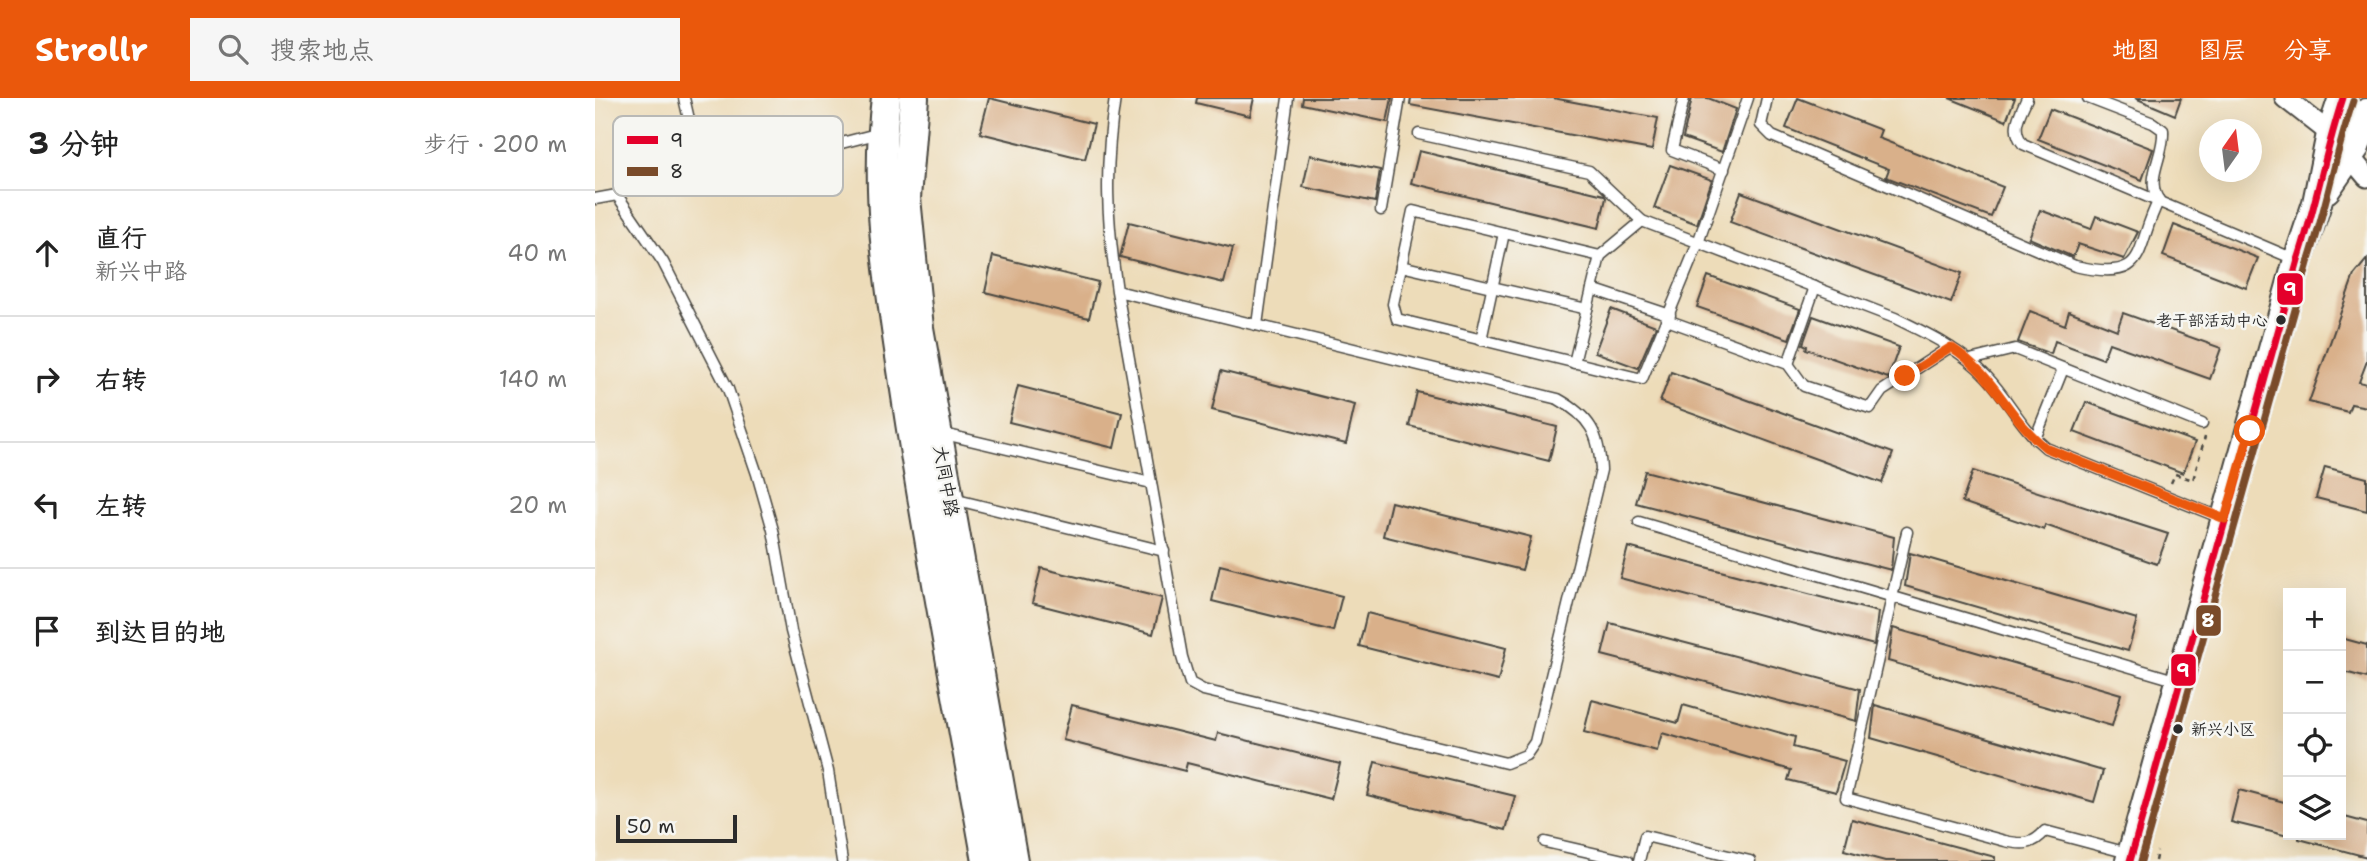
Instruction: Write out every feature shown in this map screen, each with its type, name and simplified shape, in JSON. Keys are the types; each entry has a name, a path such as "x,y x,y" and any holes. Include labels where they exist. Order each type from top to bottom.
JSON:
{"main road":[{"name":"大同中路","path":"886,98 882,133 884,246 921,495 987,861"},
{"name":"大同中路","path":"914,98 906,198 919,328 1013,861"},
{"path":"2131,858 2298,260 2342,140 2343,98"},
{"path":"2342,140 2367,113"}],"street":[{"path":"2285,98 2342,140 2367,177"}],"lane":[{"path":"684,98 688,116"},
{"path":"1115,98 1105,192 1117,291 1182,657 1191,682 1203,690 1506,762 1526,755 1535,742 1601,470 1600,448 1594,431 1580,412 1558,399 1117,291"},
{"path":"1257,325 1288,98"},
{"path":"1381,211 1400,98"},
{"path":"1684,98 1672,150 1724,170"},
{"path":"1600,256 1413,211 1393,304 1397,318 1642,379 1698,243 1747,98"},
{"path":"1767,98 1761,125 1772,136 2075,266 2098,271 2131,266 2141,254 2159,200"},
{"path":"2027,98 2016,128 2017,137 2023,144 2298,260"},
{"path":"2088,98 2153,123 2163,130 2164,145 2153,175 2152,189 2159,200"},
{"path":"843,143 882,133"},
{"path":"1419,134 1589,171 1642,221 1895,318 1951,347 1990,379 2035,439 2046,448 2225,519"},
{"path":"595,199 613,196"},
{"path":"618,196 663,262 728,390 773,530 791,631 828,771 842,861"},
{"path":"1574,363 1600,256 1642,221"},
{"path":"1482,340 1504,233"},
{"path":"1401,265 1587,309"},
{"path":"1788,364 1815,287"},
{"path":"1592,289 1788,364 1804,386 1870,408 1882,391 1951,347"},
{"path":"1970,360 2015,349 2202,424"},
{"path":"2035,439 2063,369"},
{"path":"937,432 1151,483"},
{"path":"949,498 1164,551"},
{"path":"1639,522 2179,682"},
{"path":"1907,532 1846,798 2023,845 2037,841 2045,831 2131,858"},
{"path":"1639,861 1645,835 1750,861"},
{"path":"1545,842 1628,861"}],"path":[{"path":"2165,497 2175,474 2193,480 2206,438 2202,424"}],"building":[{"path":"989,98 1094,124 1085,159 980,133"},
{"path":"1197,98 1254,98 1250,116 1196,103"},
{"path":"1303,98 1392,98 1387,122 1302,104"},
{"path":"1411,98 1553,98 1658,118 1652,150 1410,105"},
{"path":"1692,98 1708,98 1736,109 1722,152 1683,138"},
{"path":"1798,98 1881,130 1878,138 2003,187 1991,217 1886,177 1889,169 1786,128"},
{"path":"1949,98 2015,98 2006,121"},
{"path":"2135,98 2181,98 2175,115"},
{"path":"2050,109 2153,149 2142,180 2038,139"},
{"path":"1419,151 1604,195 1606,198 1599,228 1411,183"},
{"path":"1310,155 1380,170 1375,202 1303,187"},
{"path":"1670,165 1712,180 1697,224 1654,208"},
{"path":"1741,192 1962,273 1951,303 1730,222"},
{"path":"2040,210 2091,229 2096,216 2138,232 2124,259 2078,244 2073,257 2029,238"},
{"path":"1129,222 1233,248 1224,283 1120,257"},
{"path":"2174,225 2258,258 2246,288 2163,256"},
{"path":"993,256 1098,282 1089,318 985,292"},
{"path":"2367,259 2367,361 2359,382 2367,384 2367,407 2351,404 2348,412 2309,402 2354,275"},
{"path":"1708,276 1800,309 1789,339 1697,307"},
{"path":"1611,309 1656,326 1638,368 1595,352"},
{"path":"2030,311 2065,325 2069,311 2117,330 2123,313 2221,348 2210,379 2109,343 2103,359 2055,341 2051,354 2018,342"},
{"path":"1813,316 1899,347 1888,378 1806,349 1807,346 1803,344"},
{"path":"1221,371 1355,405 1346,444 1212,410"},
{"path":"1671,372 1893,453 1882,483 1660,402"},
{"path":"1018,386 1122,413 1114,448 1009,422"},
{"path":"1417,392 1557,427 1549,461 1409,426"},
{"path":"2086,402 2195,442 2183,473 2074,432"},
{"path":"2325,467 2367,478 2367,511 2316,498"},
{"path":"1645,471 1894,537 1891,570 1636,503"},
{"path":"1973,471 2168,534 2157,564 2045,525 2044,530 1962,502"},
{"path":"1391,502 1531,537 1522,570 1383,536"},
{"path":"1628,547 1878,612 1874,645 1620,578"},
{"path":"1910,553 2137,619 2128,651 1905,586"},
{"path":"1220,565 1342,596 1333,631 1212,601"},
{"path":"1041,568 1162,598 1153,634 1032,603"},
{"path":"1367,613 1506,648 1498,681 1359,646"},
{"path":"1610,623 1860,689 1856,721 1602,655"},
{"path":"1893,628 2121,694 2112,726 1888,661"},
{"path":"2346,639 2367,645 2367,678 2346,672"},
{"path":"1592,700 1678,723 1683,705 1795,737 1793,747 1845,761 1836,792 1788,780 1791,770 1662,733 1657,751 1584,732"},
{"path":"1072,705 1216,741 1218,733 1340,764 1331,799 1187,763 1185,771 1063,740"},
{"path":"1875,705 2103,771 2094,802 1871,738"},
{"path":"1375,762 1515,796 1506,830 1367,795"},
{"path":"2239,790 2283,802 2283,835 2231,822"},
{"path":"2346,817 2367,823 2367,857 2303,840 2346,840"},
{"path":"1852,819 1995,857 1995,861 1885,861 1844,850"}],"transit line":[{"name":"9","path":"2130,861 2343,98"},
{"name":"8","path":"2141,861 2353,101"}],"place":[{"name":"老干部活动中心","path":"2281,320"},
{"name":"新兴小区","path":"2178,729"}],"route":[{"path":"1905,376 1951,347 1990,379 2027,433 2046,448 2225,519 2250,431"}]}
